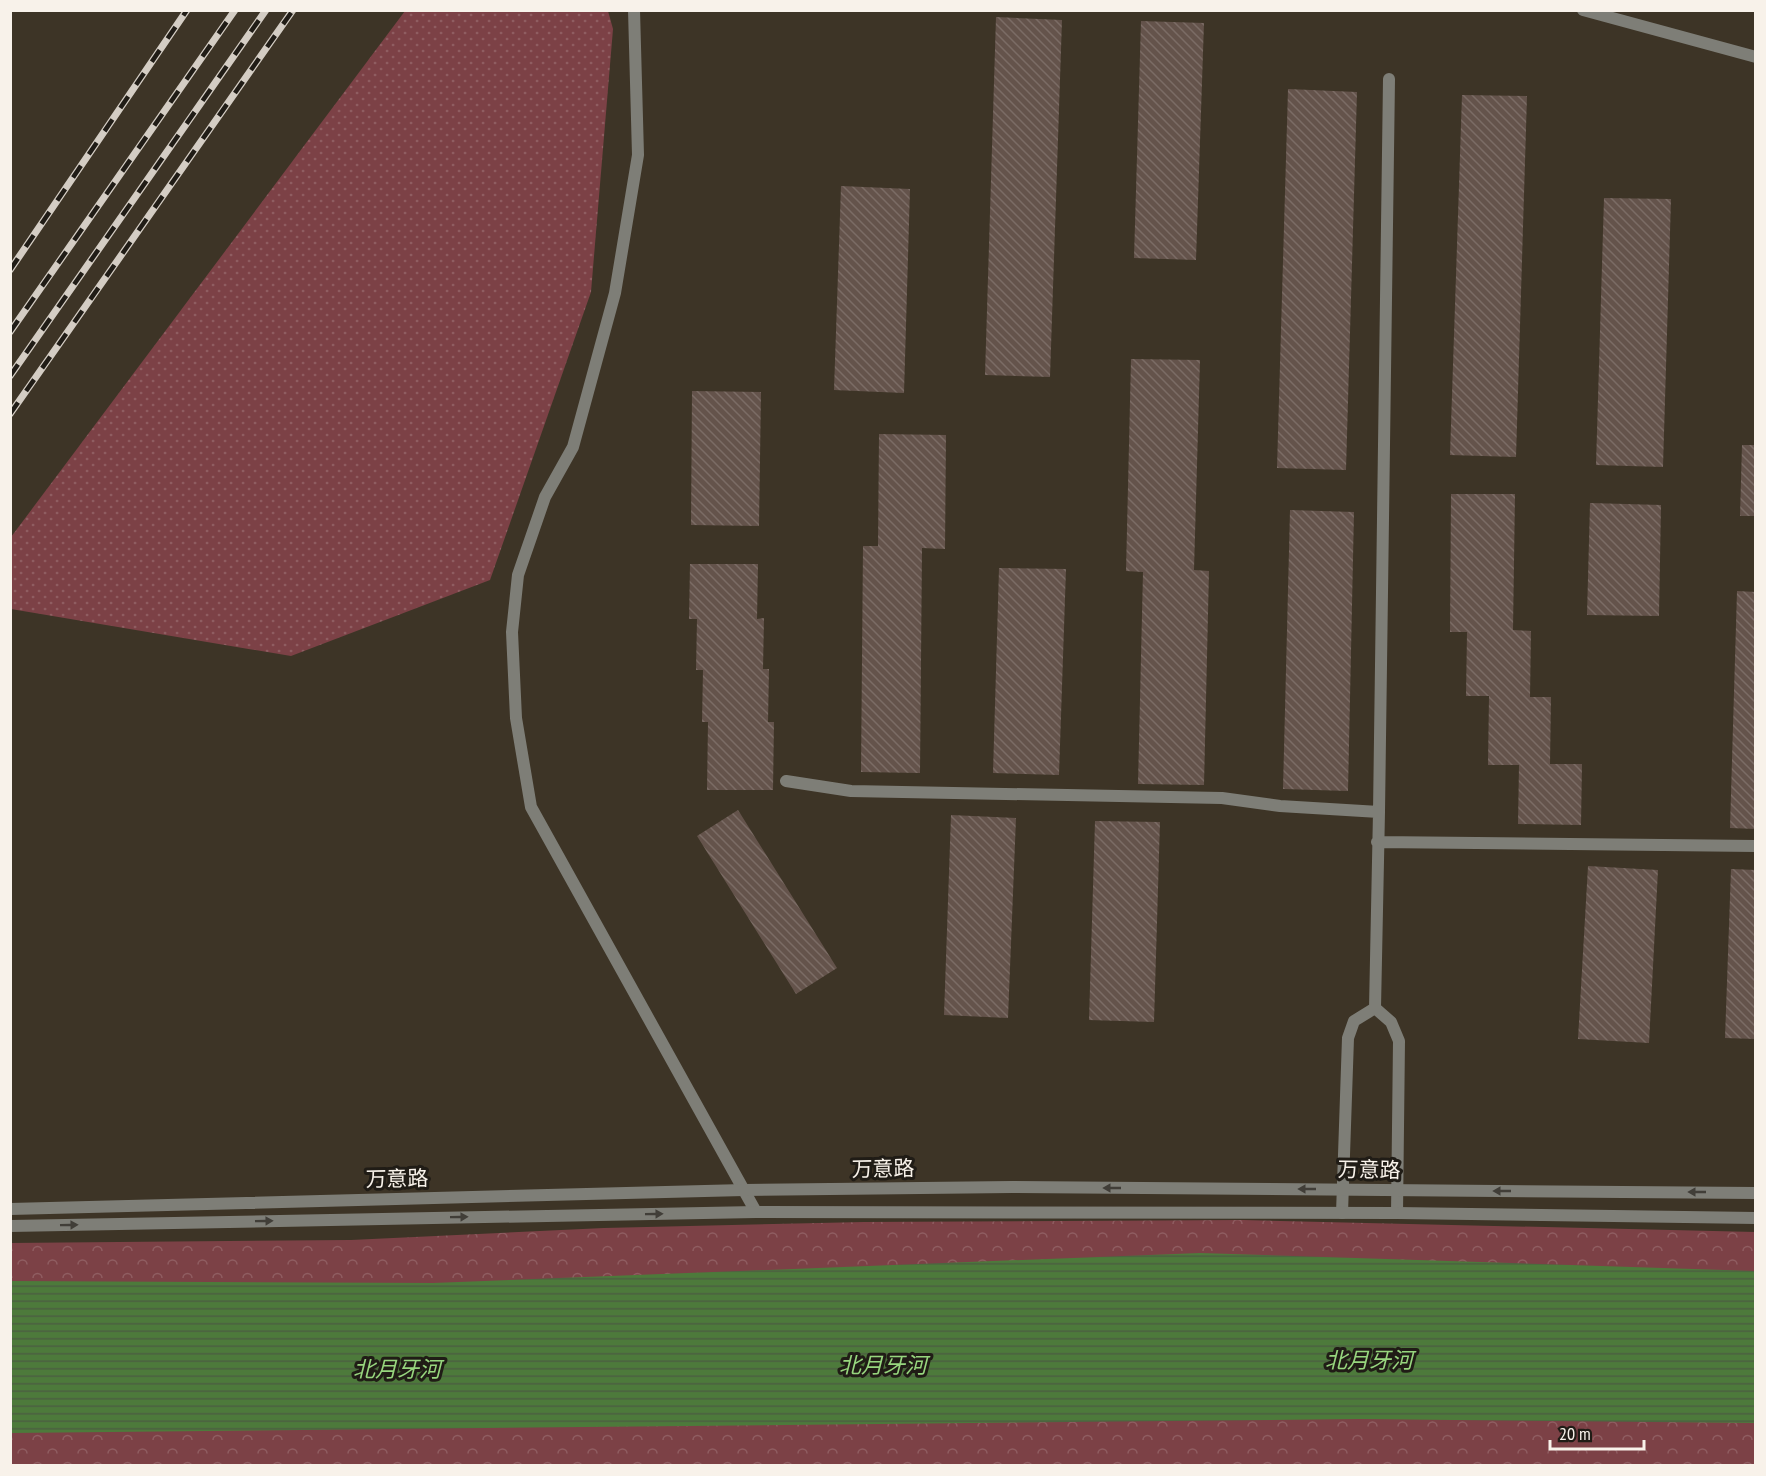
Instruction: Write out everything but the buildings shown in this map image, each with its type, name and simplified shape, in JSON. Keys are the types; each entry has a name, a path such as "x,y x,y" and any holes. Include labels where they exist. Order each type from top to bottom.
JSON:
{"street":[{"path":"634,10 638,155 617,282 573,447 545,497 518,575 512,632 516,718 531,807 756,1212"},
{"path":"1584,10 1755,57"},
{"path":"1389,79 1375,1008 1391,1022 1399,1041 1397,1214"},
{"path":"786,782 851,791 1222,798 1280,806 1379,813"},
{"path":"1377,842 1755,846"},
{"path":"1342,1213 1348,1038 1354,1021 1375,1008"},
{"name":"万意路","path":"10,1209 744,1190 1012,1187 1755,1193"},
{"name":"万意路","path":"10,1226 756,1212 1342,1213 1755,1218"}],"green space":[{"path":"405,11 608,11 613,29 591,292 490,580 291,656 11,609 11,537"},
{"path":"1243,1220 1755,1232 1755,1465 11,1465 10,1243 351,1240 604,1228 864,1222"}],"water":[{"name":"北月牙河","path":"1200,1253 1755,1271 1755,1423 1360,1419 11,1433 11,1281 433,1283"}],"railway":[{"path":"10,270 187,10"},
{"path":"10,332 235,10"},
{"path":"10,376 266,10"},
{"path":"10,414 293,10"}]}
